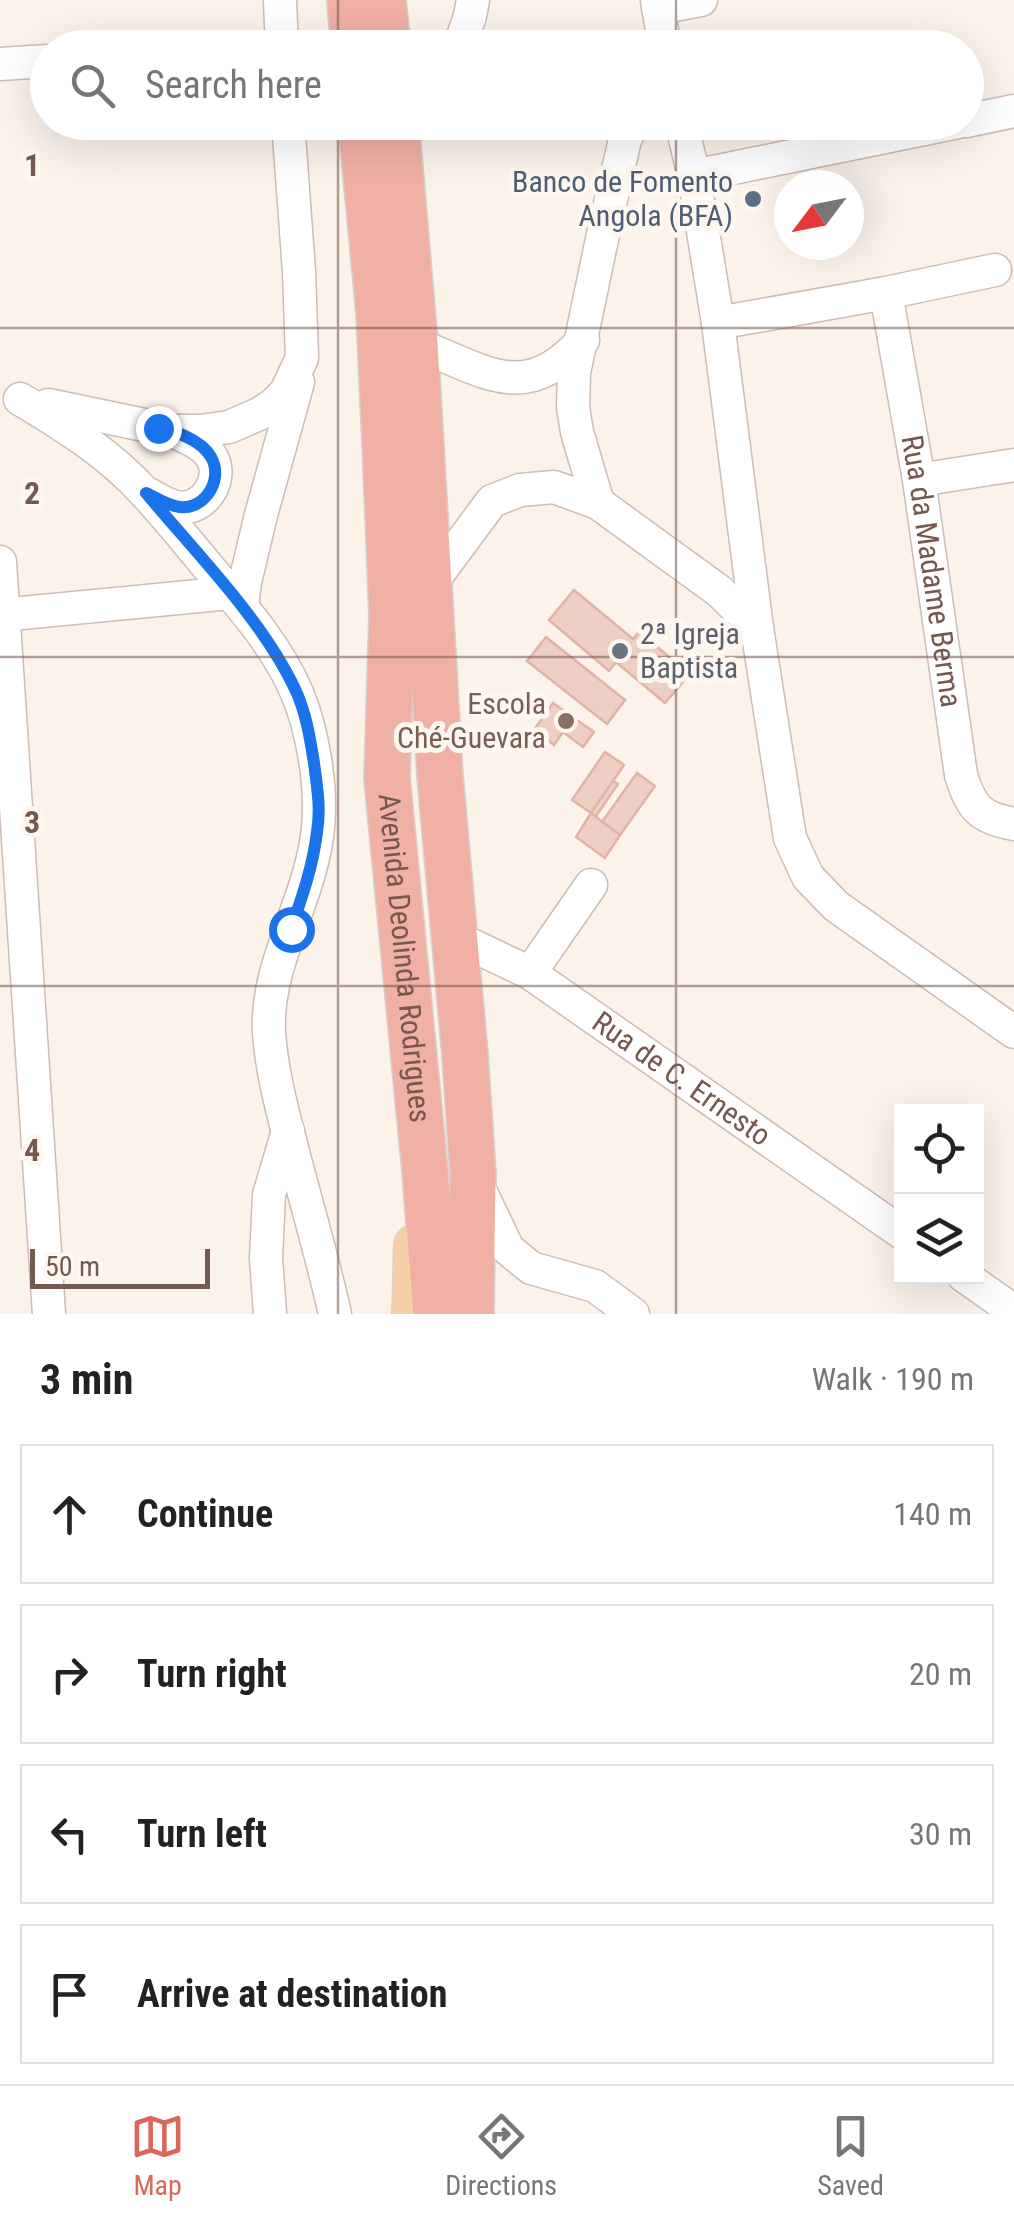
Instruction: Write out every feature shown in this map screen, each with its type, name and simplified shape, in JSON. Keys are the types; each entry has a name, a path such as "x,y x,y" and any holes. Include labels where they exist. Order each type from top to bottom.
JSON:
{"highway":[{"path":"350,0 352,30"},
{"path":"383,0 386,30"},
{"name":"Avenida Deolinda Rodrigues","path":"391,140 378,314 392,615 387,778 436,1314"},
{"name":"Avenida Deolinda Rodrigues","path":"393,140 415,344 440,776 472,1174 471,1314"}],"main road":[{"path":"412,1314 412,1257 424,1172"},
{"path":"472,1174 491,1314"}],"street":[{"path":"280,0 281,30"},
{"path":"465,30 473,0"},
{"path":"662,30 657,4 701,0"},
{"path":"0,64 30,62"},
{"path":"984,117 1014,111"},
{"path":"236,600 245,582 297,392 302,358 289,140"},
{"path":"598,502 582,454 574,406 574,374 625,140"},
{"path":"685,140 718,323 757,628 790,838 808,877 836,906 1010,1026"},
{"path":"694,176 870,140"},
{"path":"718,323 995,270"},
{"name":"Rua da Madame Berma","path":"886,293 919,480 961,775 968,797 980,813 1014,824"},
{"path":"415,344 492,375 524,378 558,365 582,340"},
{"path":"173,431 228,427 259,414 286,392 302,358"},
{"path":"10,395 173,431 208,452 216,469 215,484 204,499 178,508 146,493"},
{"path":"10,395 80,435 146,493 236,600 282,662 297,692 308,726 318,793 318,828 312,862 272,994 269,1030 288,1131 335,1314"},
{"path":"919,480 1014,465"},
{"path":"428,586 492,501 520,490 554,486 598,502 720,591 757,628"},
{"path":"0,562 49,1314"},
{"path":"2,614 236,600"},
{"path":"530,973 591,885"},
{"name":"Rua de C. Ernesto","path":"455,937 530,973 894,1227"},
{"path":"270,1314 266,1258 269,1195 288,1131"},
{"path":"472,1174 508,1249 531,1268 595,1286 633,1314"},
{"path":"973,1284 997,1307"}],"building":[{"path":"574,590 633,639 639,632 690,674 665,703 616,662 609,671 549,620"},
{"path":"546,637 625,700 607,724 527,661"},
{"path":"553,703 594,732 583,747 563,732 554,745 534,730"},
{"path":"605,752 624,765 591,813 572,800"},
{"path":"637,773 655,786 620,835 602,822"},
{"path":"613,781 618,784 596,816 591,813"},
{"path":"591,813 620,835 605,858 576,837"}],"place":[{"name":"Banco de Fomento Angola (BFA)","path":"753,199"},
{"name":"2ª Igreja Baptista","path":"620,651"},
{"name":"Escola Ché-Guevara","path":"566,721"}],"route":[{"path":"158,428 200,444 214,460 215,484 204,499 178,508 146,493 282,662 308,726 318,793 318,828 291,929"}]}
